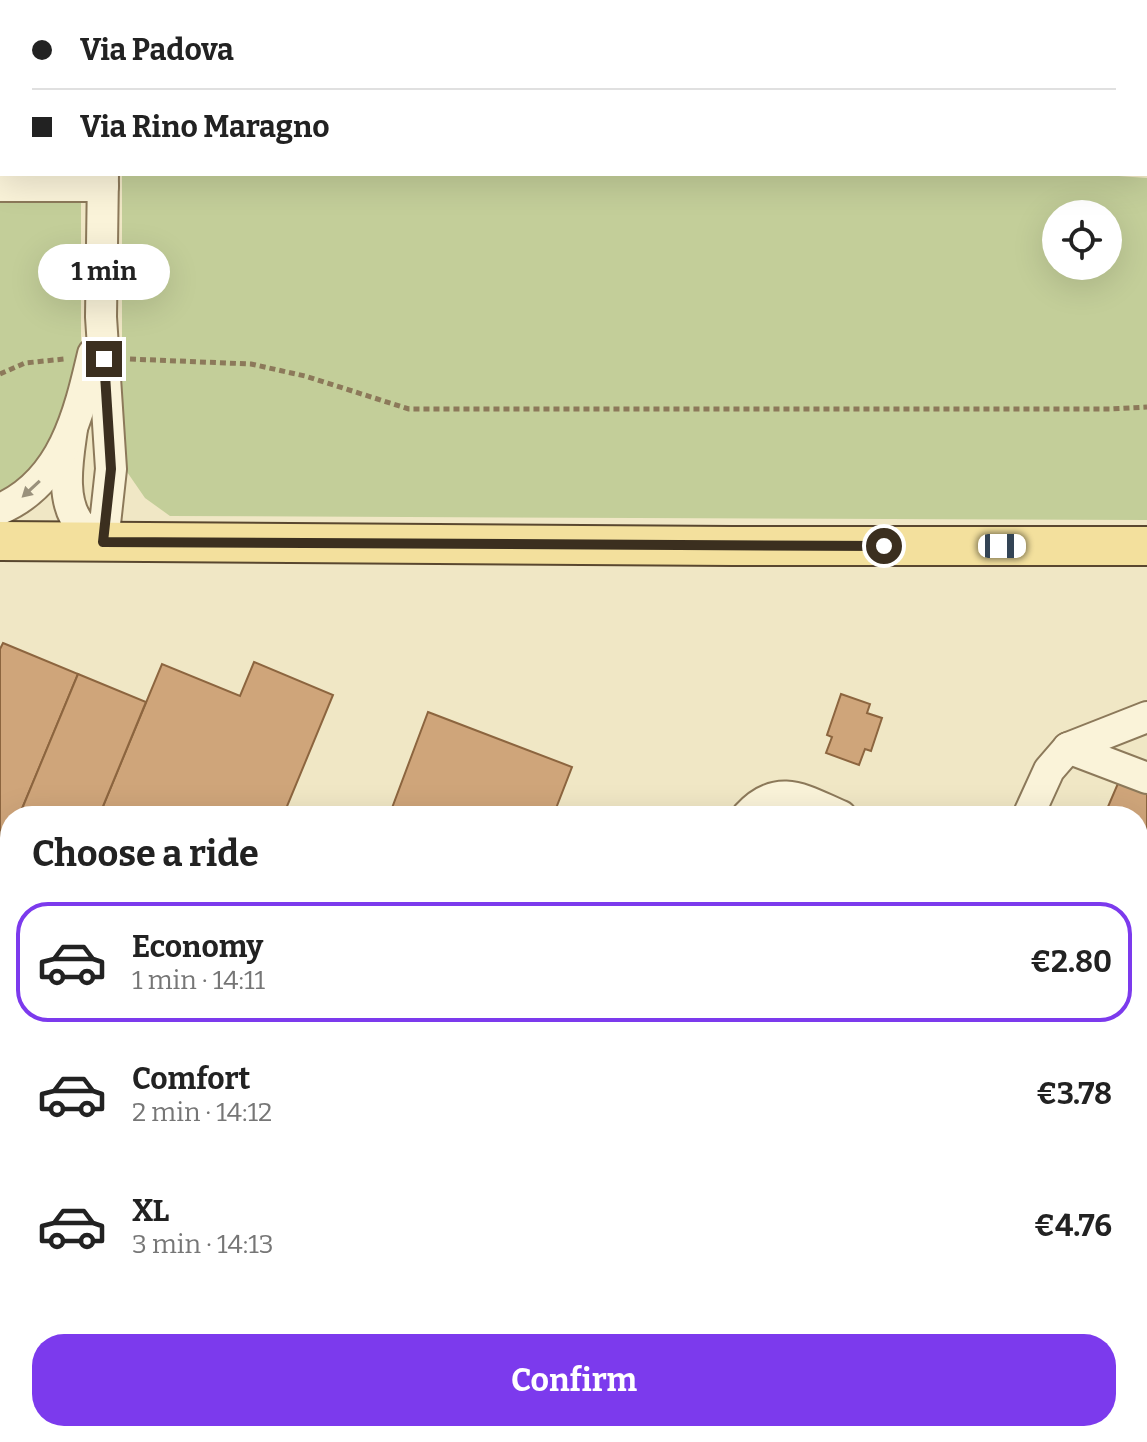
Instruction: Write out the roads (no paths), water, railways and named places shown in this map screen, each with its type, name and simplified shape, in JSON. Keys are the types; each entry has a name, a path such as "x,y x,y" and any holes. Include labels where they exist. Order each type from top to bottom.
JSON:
{"main road":[{"path":"0,541 1147,546"}],"street":[{"path":"0,186 103,180 98,359 111,469 103,542 82,527 73,513 67,477 72,429"},
{"path":"0,509 22,498 51,468 72,429 98,359"},
{"path":"1033,806 1049,770 1068,748 1147,717"},
{"path":"1068,748 1147,778"},
{"path":"758,806 766,799 784,795 814,806"}]}
